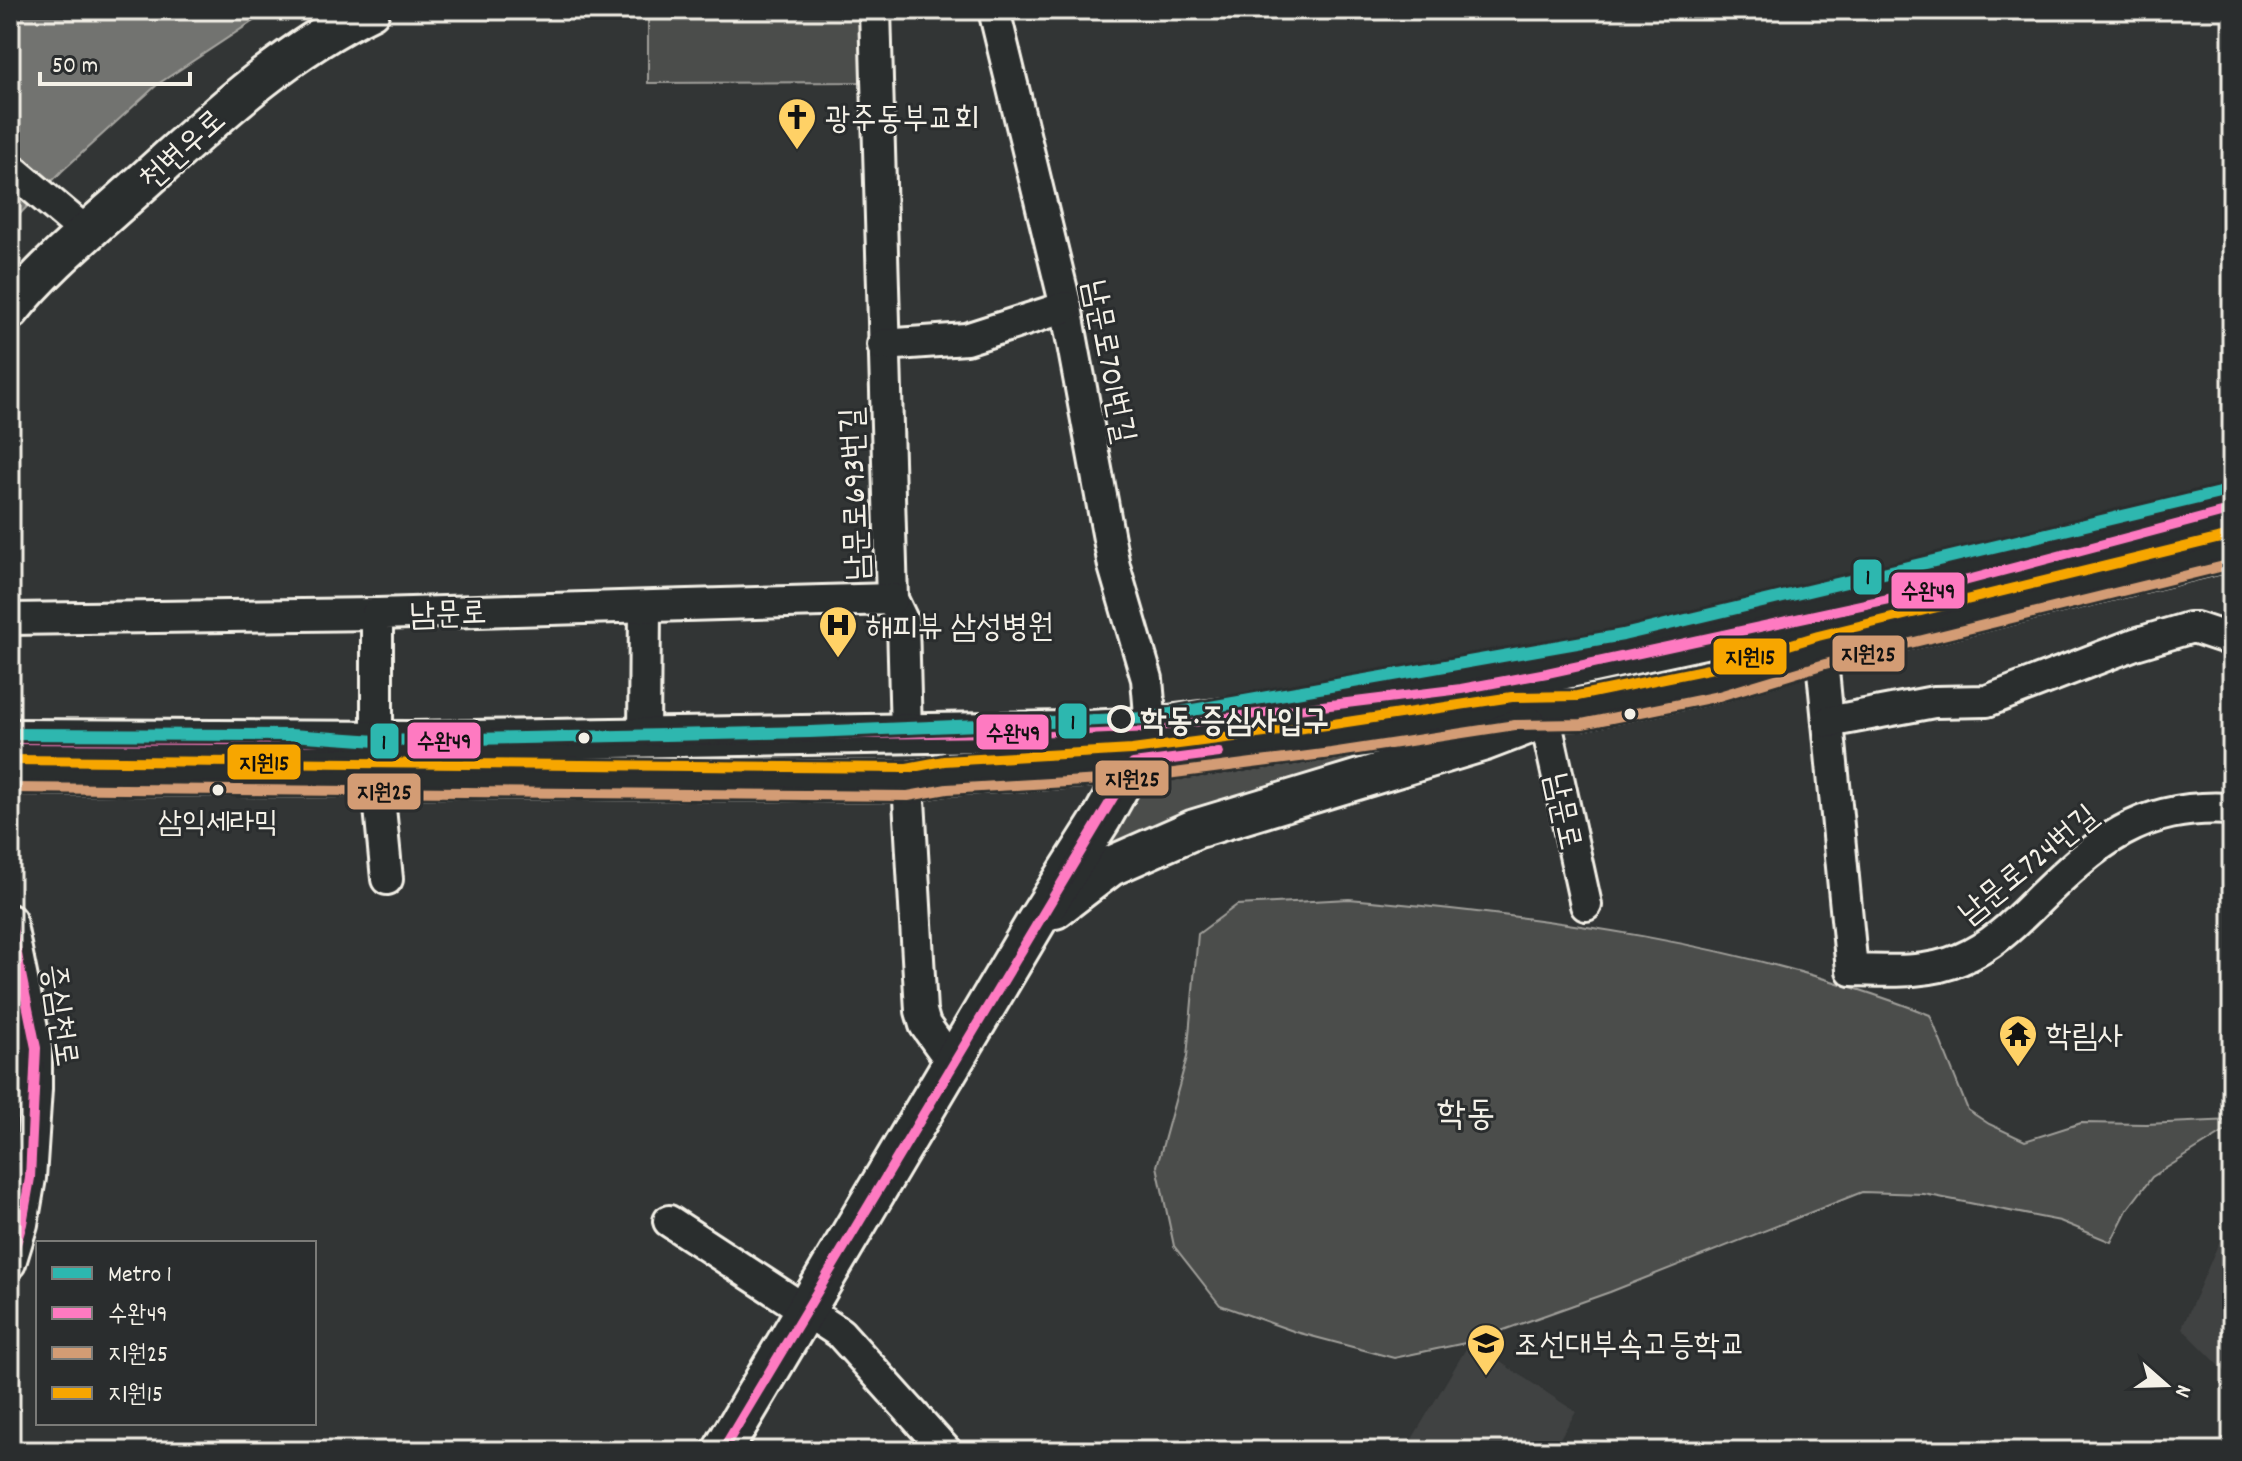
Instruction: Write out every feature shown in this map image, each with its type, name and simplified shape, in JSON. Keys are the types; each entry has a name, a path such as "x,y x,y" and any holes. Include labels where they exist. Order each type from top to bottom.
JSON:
{"main road":[{"name":"천변우로","path":"10,310 87,233 243,94 318,38 370,10"},
{"path":"10,774 377,759 644,738 1151,727 1461,689 1708,640 1866,604 2232,510"},
{"path":"1036,922 1111,866 1195,829 1485,741 1562,714 1716,682 1827,649 2232,550"},
{"path":"1827,649 1845,627 1870,618 1871,609 1866,604"},
{"path":"10,739 377,759 908,782 945,775 1133,764 1514,711 1562,714"},
{"path":"722,1451 1133,764 1151,727"}],"street":[{"name":"남문로693번길","path":"875,10 892,599 903,622 906,734"},
{"name":"남문로701번길","path":"994,10 1066,307 1114,566 1147,679 1151,727"},
{"path":"10,168 87,233"},
{"path":"883,345 966,339 1066,307"},
{"name":"남문로","path":"387,879 377,759 377,614 892,599"},
{"path":"644,738 645,607"},
{"path":"10,619 377,614"},
{"path":"1828,722 1934,702 1987,701 2135,644 2189,628 2232,640"},
{"name":"남문로724번길","path":"1827,649 1828,722 1852,970 1924,970 1965,958 2000,935 2079,861 2116,833 2155,816 2188,809 2232,809"},
{"name":"남문로","path":"1562,714 1586,905"},
{"path":"908,782 921,1011 925,1025 953,1064"},
{"name":"증심천로","path":"10,920 36,1048 30,1178 22,1224 10,1263"},
{"path":"669,1221 840,1333 946,1451"}],"shaded area":[{"path":"17,10 270,10 158,84 62,171 10,224 10,19"},
{"path":"648,10 860,10 861,82 648,83"},
{"path":"1395,748 1295,787 1060,893 1133,782"},
{"path":"1349,899 1496,914 1644,936 1789,969 1930,1015 1968,1110 2025,1141 2081,1123 2232,1120 2232,1127 2152,1177 2127,1210 2111,1242 2060,1221 1924,1194 1862,1192 1610,1292 1470,1342 1394,1358 1296,1332 1220,1305 1174,1246 1157,1166 1187,1057 1198,934 1237,905"},
{"path":"2232,1230 2232,1378 2182,1328 2223,1233"},
{"name":"조선대부속고등학교","path":"1470,1342 1576,1412 1552,1451 1405,1451"}],"metro line":[{"name":"1","path":"10,734 291,735 377,741 810,732 1147,718 1623,635 2232,490"}],"transit line":[{"name":"수완49","path":"10,739 410,741 1151,727 1461,689 1547,673 1930,590 2232,510"},
{"name":"지원15","path":"10,760 907,768 944,761 1132,750 1512,697 1577,696 1713,668 1818,636 2229,536"},
{"name":"지원25","path":"10,788 908,796 947,789 1135,778 1515,725 1582,724 1719,696 1825,664 2232,564"},
{"name":"수완49","path":"722,1451 1133,764 1219,753"},
{"name":"수완49","path":"10,920 36,1048 30,1178 22,1224 10,1263"}],"place":[{"name":"광주동부교회","path":"797,151"},
{"name":"해피뷰 삼성병원","path":"838,659"},
{"name":"학동·증심사입구","path":"1121,719"},
{"name":"삼익세라믹","path":"218,790"},
{"name":"학림사","path":"2018,1068"},
{"name":"조선대부속고등학교","path":"1486,1377"}],"district":[{"name":"학동","path":"1466,1111"}]}
